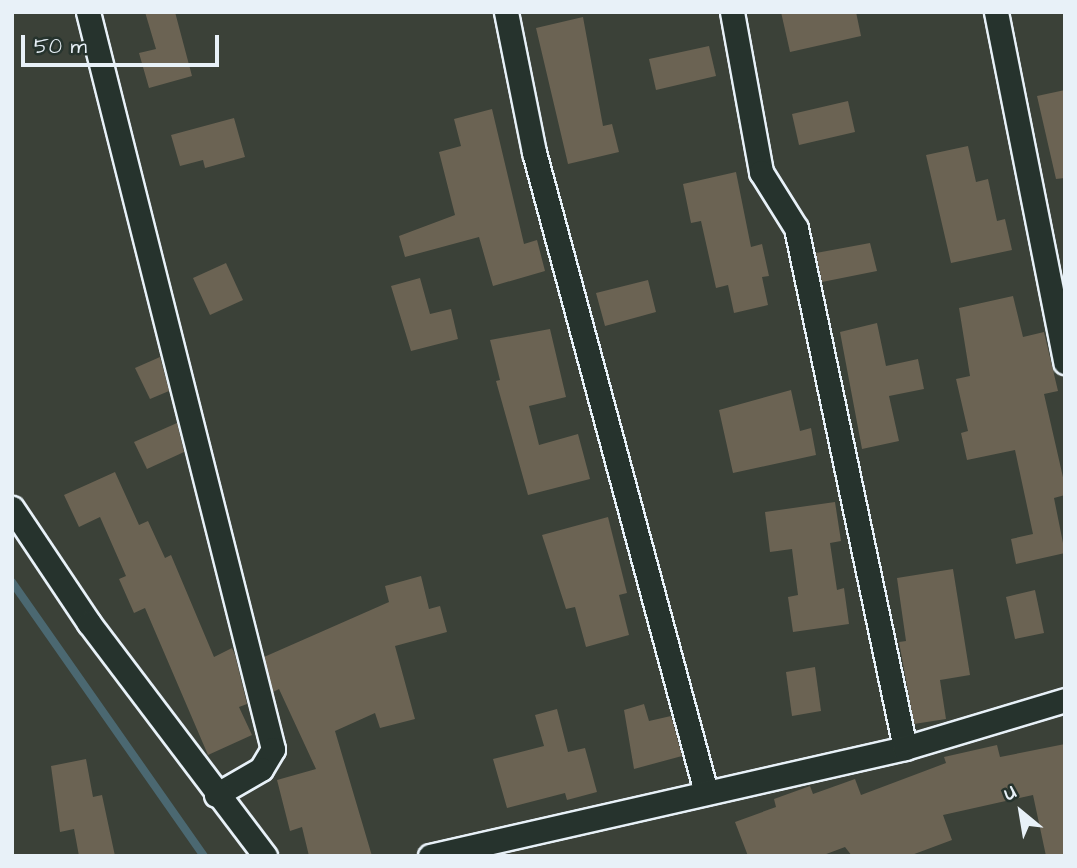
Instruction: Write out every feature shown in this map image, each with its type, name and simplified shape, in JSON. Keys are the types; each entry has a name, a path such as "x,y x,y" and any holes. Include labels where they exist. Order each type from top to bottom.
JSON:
{"street":[{"path":"88,12 273,749 261,769 216,795"},
{"path":"506,12 534,152 706,792"},
{"path":"732,12 761,172 796,228 905,748"},
{"path":"996,12 1065,362"},
{"path":"12,508 89,623 216,795 265,856"},
{"path":"430,856 905,748 1065,700"}],"building":[{"path":"145,12 175,12 192,76 149,88 139,53 156,49"},
{"path":"781,12 856,12 861,36 790,52"},
{"path":"583,17 603,126 612,124 619,152 568,164 536,28"},
{"path":"709,46 716,76 656,90 649,59"},
{"path":"1065,90 1065,178 1056,179 1037,96"},
{"path":"848,101 855,132 799,145 792,114"},
{"path":"492,109 524,244 537,240 545,271 493,286 479,237 405,257 399,236 455,215 439,152 461,146 454,119"},
{"path":"234,118 245,157 205,168 203,160 180,166 171,135"},
{"path":"968,146 976,182 988,179 997,221 1005,219 1012,250 951,263 926,155"},
{"path":"736,172 751,247 762,244 769,276 762,277 768,305 734,313 728,285 716,288 701,221 691,223 683,184"},
{"path":"870,243 877,271 822,282 816,253"},
{"path":"226,263 243,300 210,315 193,278"},
{"path":"420,278 430,314 451,309 458,339 411,351 391,286"},
{"path":"648,280 656,312 605,326 596,293"},
{"path":"1013,296 1023,337 1044,332 1058,391 1044,394 1065,486 1065,495 1054,498 1065,553 1016,564 1011,539 1033,534 1015,450 967,460 961,433 968,431 956,379 970,376 959,308"},
{"path":"877,323 886,366 918,359 924,389 889,396 899,441 862,449 840,332"},
{"path":"550,329 566,397 529,406 539,445 578,434 590,479 528,495 496,381 500,380 490,340"},
{"path":"160,357 169,391 150,399 135,368"},
{"path":"791,390 800,431 811,428 816,455 733,473 719,410"},
{"path":"177,423 184,452 147,469 134,442"},
{"path":"115,472 139,525 148,521 165,558 171,555 214,657 232,648 235,655 247,704 239,707 252,735 208,755 145,608 134,613 119,579 126,576 100,517 79,527 64,495"},
{"path":"835,502 841,541 830,543 837,590 844,588 849,624 793,632 788,597 798,595 792,549 770,552 765,512"},
{"path":"608,517 627,593 619,595 629,635 586,647 575,607 566,609 542,535"},
{"path":"953,569 970,675 940,680 946,719 914,724 899,642 906,641 897,578"},
{"path":"421,576 429,609 440,606 447,632 395,646 415,719 380,728 375,713 335,731 372,856 309,856 302,827 290,831 277,780 316,769 279,689 273,692 264,657 389,602 385,586"},
{"path":"1035,590 1044,633 1015,639 1006,597"},
{"path":"815,667 821,711 792,716 786,672"},
{"path":"644,704 649,721 671,716 682,756 634,769 624,710"},
{"path":"557,709 568,752 585,748 597,792 567,800 565,793 507,808 493,759 544,746 535,715"},
{"path":"1065,744 1065,856 1046,856 1033,795 943,815 952,840 909,856 852,856 845,847 821,856 748,856 735,822 776,807 774,799 810,786 813,794 855,779 861,795 946,763 944,757 997,745 1000,757"},
{"path":"86,759 93,797 102,795 115,856 79,856 74,829 60,832 51,766"}],"waterway":[{"path":"12,582 204,856"}]}
